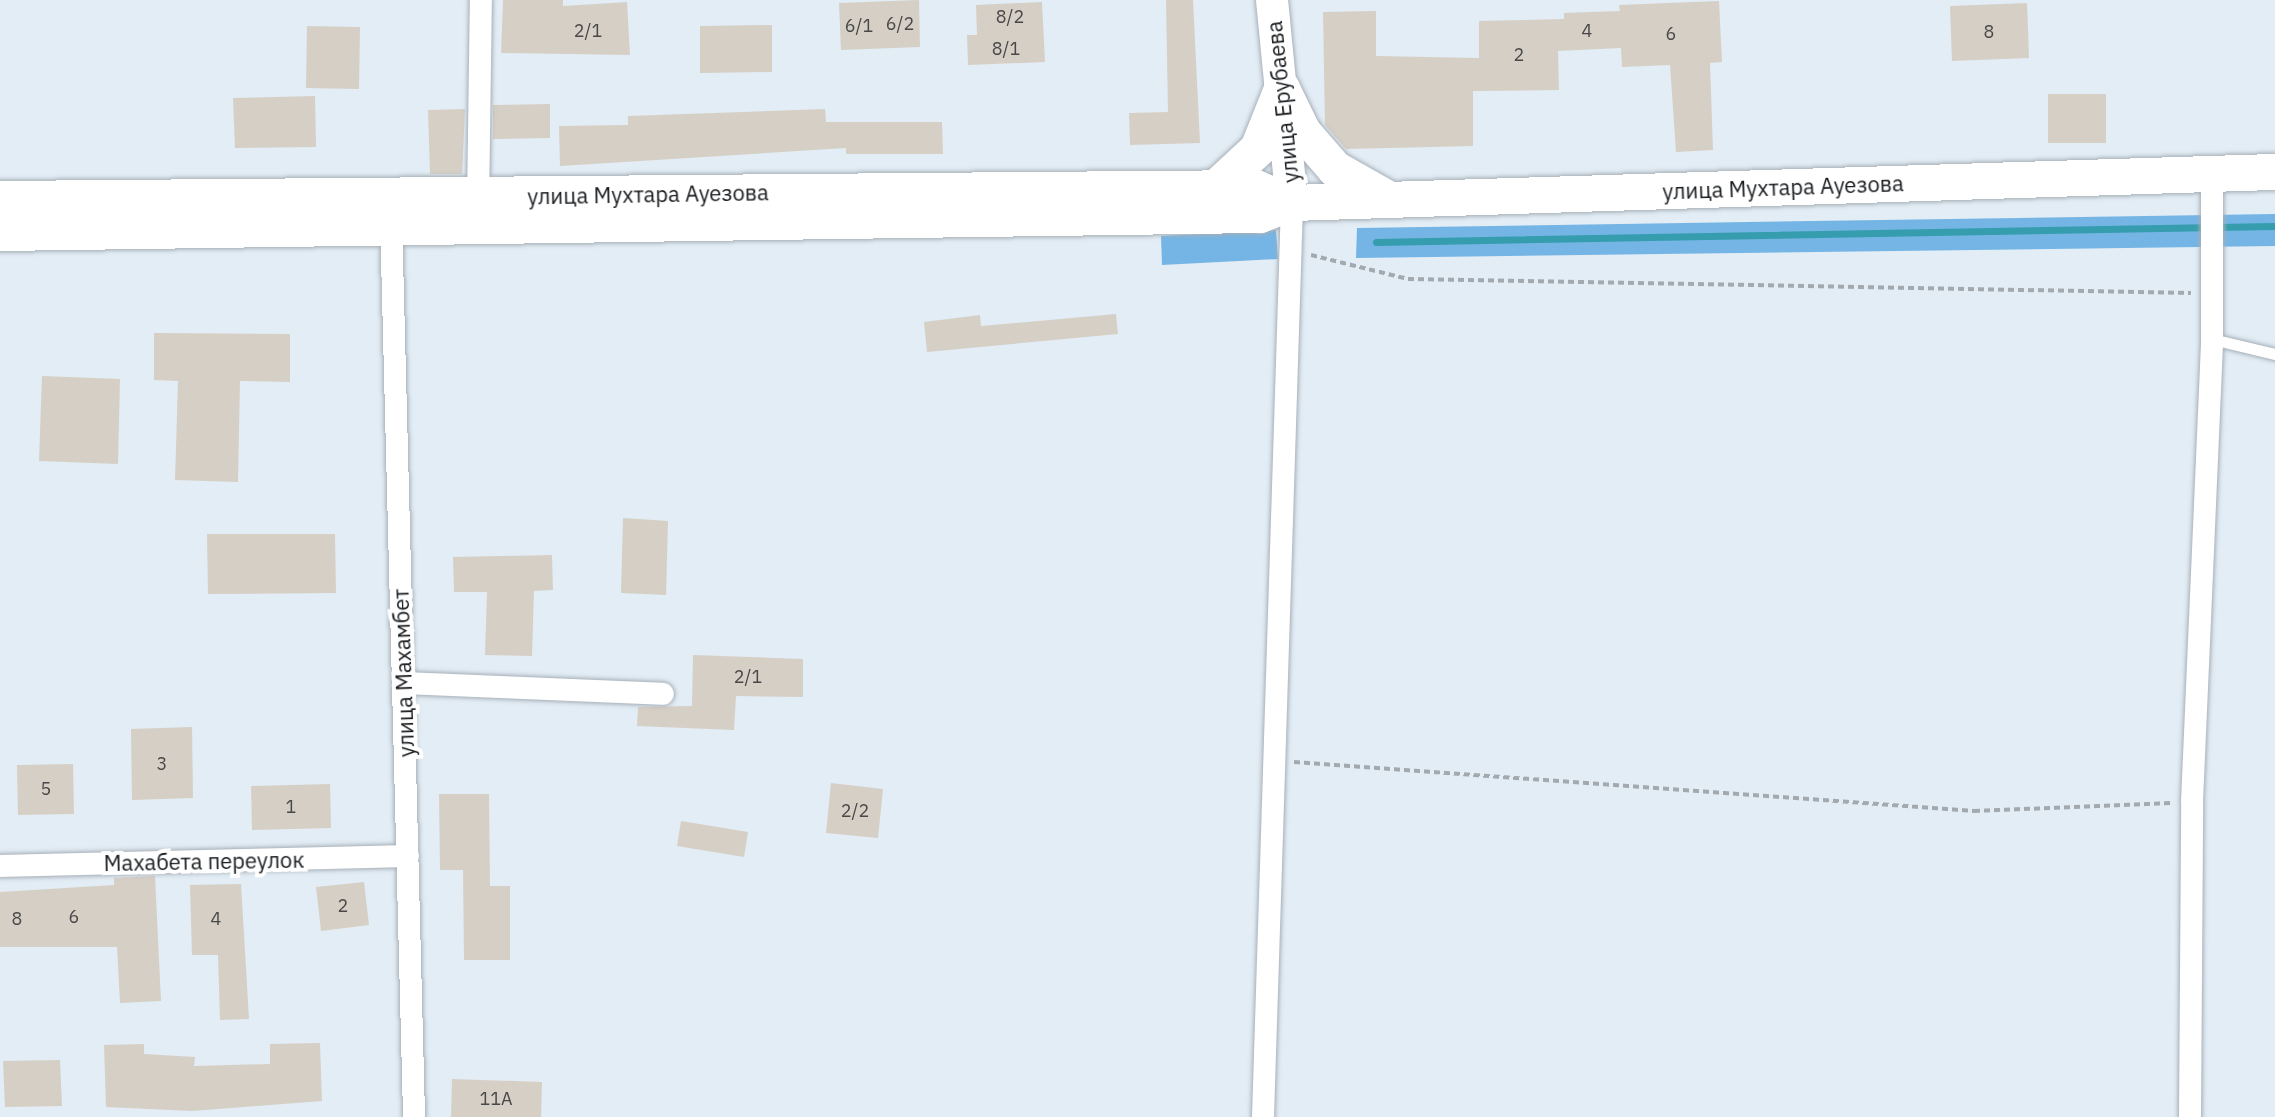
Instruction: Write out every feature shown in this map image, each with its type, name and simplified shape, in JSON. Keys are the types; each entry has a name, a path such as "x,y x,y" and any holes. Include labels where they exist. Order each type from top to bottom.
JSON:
{"main road":[{"path":"1216,188 1258,149 1282,89"},
{"path":"1282,89 1303,132 1335,169 1391,201"},
{"name":"улица Мухтара Ауезова","path":"478,211 1260,215 1292,203 2275,172"},
{"name":"улица Мухтара Ауезова","path":"0,233 391,214 1216,188 1256,188 1292,203"},
{"name":"улица Мухтара Ауезова","path":"0,199 391,214"}],"street":[{"path":"478,211 481,0"},
{"name":"улица Ерубаева","path":"1272,0 1292,203"},
{"path":"2190,1117 2192,802 2212,339 2208,294 2212,173"},
{"path":"1263,1117 1294,250 1292,203"},
{"name":"улица Махамбет","path":"391,214 414,1117"},
{"path":"403,683 663,694"},
{"name":"Махабета переулок","path":"0,866 408,856"}],"lane":[{"path":"2212,339 2275,354"}],"path":[{"path":"1294,250 1408,279 2208,294"},
{"path":"1276,761 1974,811 2192,802"}],"shaded area":[{"path":"2275,214 2275,246 1356,258 1357,228"},
{"path":"1276,230 1278,259 1162,265 1161,236"}],"building":[{"path":"503,0 563,0 563,6 627,2 630,55 501,53"},
{"path":"919,0 920,47 841,50 839,3"},
{"path":"1166,0 1193,0 1200,143 1130,145 1129,113 1168,112"},
{"path":"1719,1 1722,62 1710,63 1713,150 1676,152 1670,65 1622,67 1621,48 1558,51 1559,90 1473,91 1473,146 1346,149 1325,125 1323,12 1376,11 1376,56 1479,58 1479,21 1564,19 1564,13 1620,11 1619,5"},
{"path":"1042,2 1045,62 968,65 967,35 977,35 976,5"},
{"path":"2027,3 2029,58 1952,61 1950,6"},
{"path":"772,25 772,72 700,73 700,26"},
{"path":"307,26 360,27 359,89 306,88"},
{"path":"2048,94 2106,94 2106,143 2048,143"},
{"path":"315,96 316,147 235,148 233,98"},
{"path":"550,104 550,138 493,139 493,105"},
{"path":"465,109 462,174 430,174 428,110"},
{"path":"825,109 826,122 942,122 943,154 846,154 846,148 560,166 559,126 628,125 628,116"},
{"path":"1116,314 1118,334 927,352 924,322 980,315 981,326"},
{"path":"154,333 290,334 290,382 240,381 238,482 175,480 178,381 154,380"},
{"path":"42,376 120,379 118,464 39,461"},
{"path":"623,518 668,521 666,595 621,593"},
{"path":"207,534 335,534 336,593 208,594"},
{"path":"552,555 553,590 534,591 532,656 485,655 487,592 454,592 453,557"},
{"path":"693,655 803,659 803,697 736,696 734,730 637,726 638,707 692,706"},
{"path":"192,727 193,798 132,800 131,729"},
{"path":"73,764 74,814 18,815 17,765"},
{"path":"831,783 883,789 878,838 826,833"},
{"path":"330,784 331,828 252,830 251,786"},
{"path":"439,794 489,794 490,886 510,886 510,960 464,960 463,870 440,870"},
{"path":"681,821 748,832 744,857 677,846"},
{"path":"155,876 161,1001 120,1003 117,947 0,947 0,892 114,885 114,878"},
{"path":"364,882 369,925 321,931 316,887"},
{"path":"241,884 249,1019 220,1020 218,955 192,955 190,885"},
{"path":"320,1043 322,1101 192,1111 106,1107 104,1045 144,1044 144,1054 195,1057 194,1066 270,1064 270,1044"},
{"path":"60,1060 62,1106 5,1107 3,1061"},
{"path":"452,1079 542,1082 541,1117 451,1117"}],"waterway":[{"path":"1376,242 2275,226"}]}
